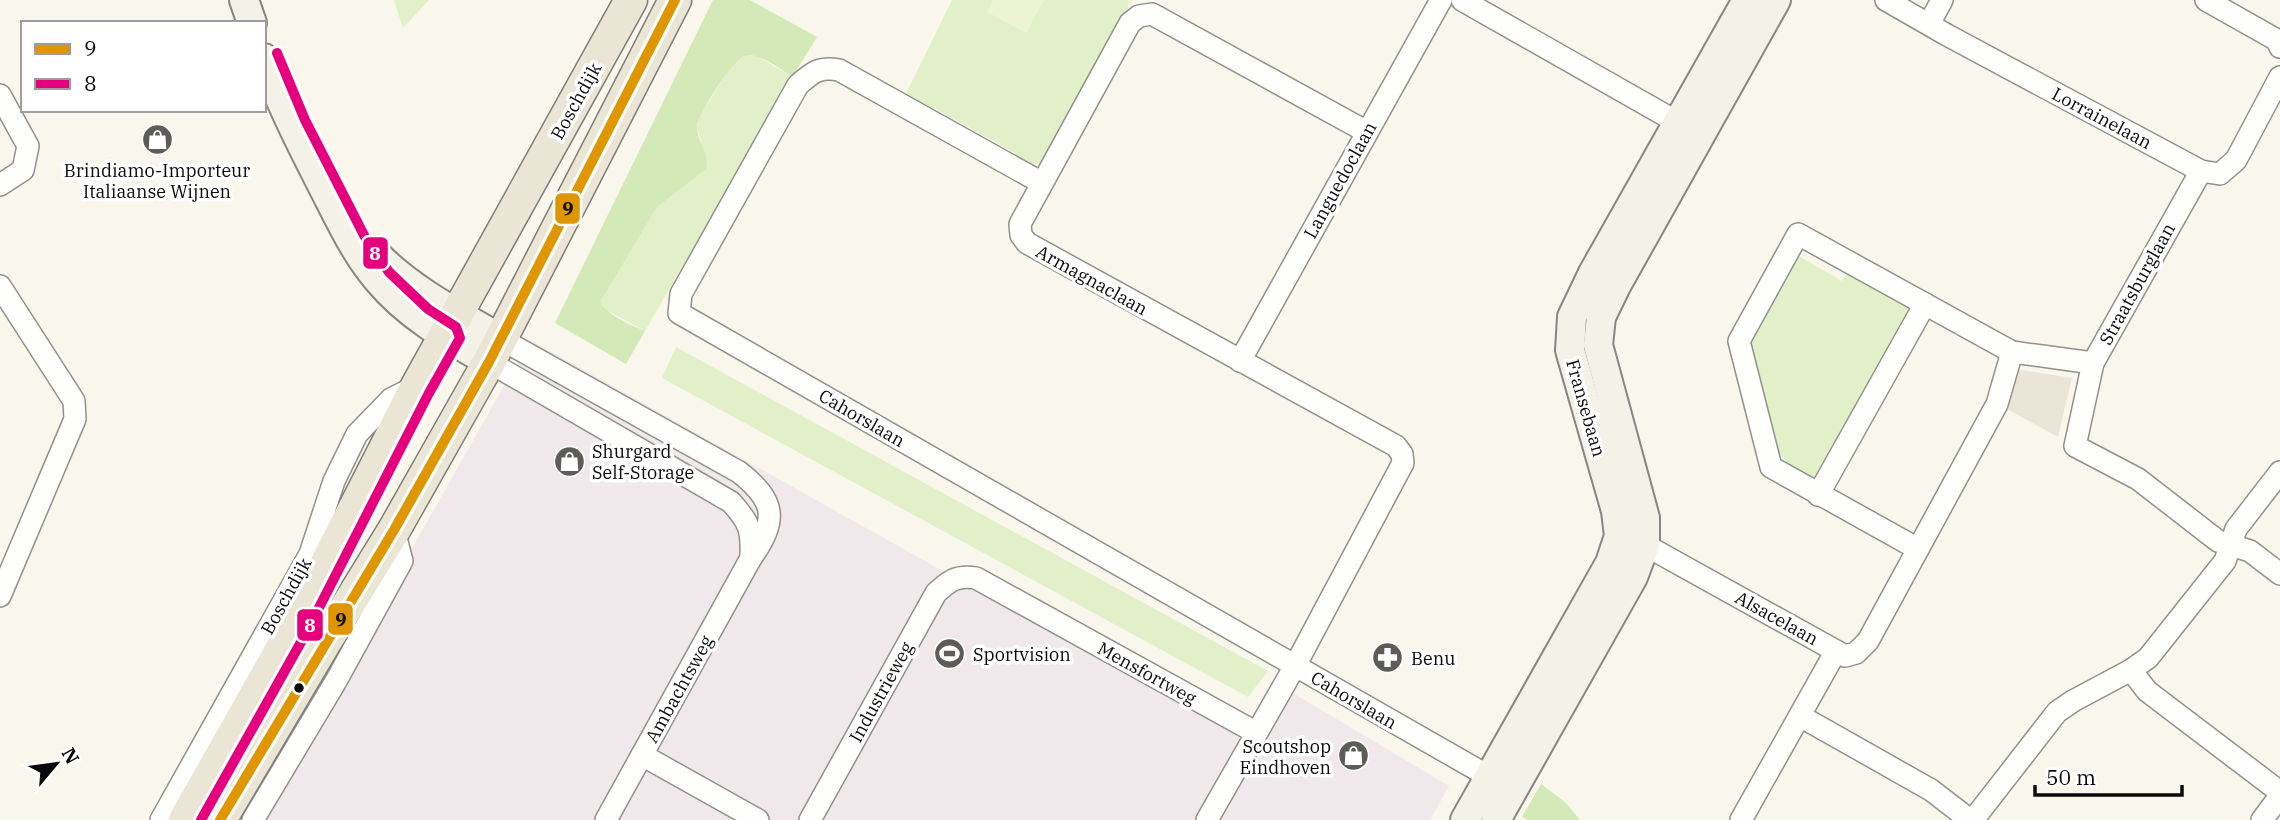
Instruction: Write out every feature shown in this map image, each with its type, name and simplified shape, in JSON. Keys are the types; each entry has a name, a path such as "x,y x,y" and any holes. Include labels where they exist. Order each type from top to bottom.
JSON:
{"main road":[{"name":"Boschdijk","path":"185,820 293,629 417,386 631,0"},
{"path":"220,820 394,530 495,351 675,0"}],"street":[{"path":"244,0 251,21"},
{"name":"Languedoclaan","path":"1240,360 1441,0"},
{"path":"1462,0 1689,128"},
{"name":"Fransebaan","path":"1465,820 1501,784 1633,577 1632,540 1645,518 1598,345 1601,317 1747,0"},
{"name":"Fransebaan","path":"1689,128 1776,0"},
{"name":"Lorrainelaan","path":"1886,0 2201,171"},
{"path":"1929,24 1942,0"},
{"path":"2206,0 2277,40 2280,47"},
{"name":"Armagnaclaan","path":"1295,666 1403,463 1402,454 1396,446 1027,243 1021,235 1020,223 1130,23 1139,16 1152,14 1367,132"},
{"path":"266,63 292,126 336,212 355,248 378,281 419,320 452,325 731,502 746,517 752,532 751,558"},
{"name":"Cahorslaan","path":"1042,183 839,70 826,68 811,74 799,85 681,294 679,313 1501,784"},
{"path":"2201,171 2220,174 2236,160 2280,76"},
{"path":"0,95 27,146 23,170 0,185"},
{"name":"Straatsburglaan","path":"1918,550 1771,467 1739,341 1802,227 1925,304 2012,352 2094,363 2201,171"},
{"path":"0,286 74,401 75,419 0,596"},
{"path":"1818,495 1925,304"},
{"name":"Ambachtsweg","path":"495,351 739,472 757,486 766,503 770,521 766,538 751,558 606,820"},
{"path":"1836,650 1845,656 1856,653 1868,641 1997,404 2012,352"},
{"path":"2094,363 2075,446 2138,479 2217,541 2250,551 2280,574"},
{"name":"Boschdijk","path":"161,820 310,554 334,481 357,434 391,399 417,386"},
{"path":"680,472 692,447"},
{"path":"1800,716 1931,790 1972,820 2057,712 2148,658 2225,561 2236,529 2280,472"},
{"path":"253,820 336,681 402,561 394,530"},
{"name":"Alsacelaan","path":"1632,540 1836,650 1741,820"},
{"name":"Mensfortweg","path":"963,576 976,578 1255,732"},
{"name":"Industrieweg","path":"810,820 936,593 948,582 963,576"},
{"path":"1207,820 1295,666"},
{"path":"2131,670 2147,691 2280,794 2262,820"},
{"path":"642,755 758,820"},
{"name":"Fransebaan","path":"1496,820 1501,784"}],"shaded area":[{"path":"530,340 1243,739 1276,683 1449,786 1430,820 258,820"},
{"path":"2016,369 2072,378 2058,437 2005,408"}],"green space":[{"path":"394,0 429,0 403,28"},
{"path":"713,0 750,0 817,37 792,77 762,58 744,56 724,77 709,100 697,127 706,158 706,169 657,207 600,302 614,316 645,331 626,364 555,323"},
{"path":"952,0 1130,0 1126,16 1044,161 1031,165 1021,164 1015,153 934,108 930,115 903,100"},
{"path":"993,0 1044,0 1026,33 987,12"},
{"path":"745,55 757,56 792,77 645,331 608,311 599,302 657,207 667,198 701,142 697,127 700,115 734,62"},
{"path":"1797,255 1842,281 1848,272 1910,307 1815,483 1793,471 1773,444 1746,347"},
{"path":"676,347 1268,671 1248,697 662,378"},
{"path":"1541,784 1566,803 1580,820 1528,820 1522,817"}],"transit line":[{"name":"9","path":"220,820 394,530 489,362 675,0"},
{"name":"8","path":"201,820 305,635 460,338 456,327 428,309 389,272 367,241 305,120 277,53"}],"place":[{"name":"Brindiamo-Importeur Italiaanse Wijnen","path":"157,139"},
{"name":"Shurgard Self-Storage","path":"569,461"},
{"name":"Sportvision","path":"950,654"},
{"name":"Benu","path":"1388,658"},
{"name":"Scoutshop Eindhoven","path":"1354,756"}]}
